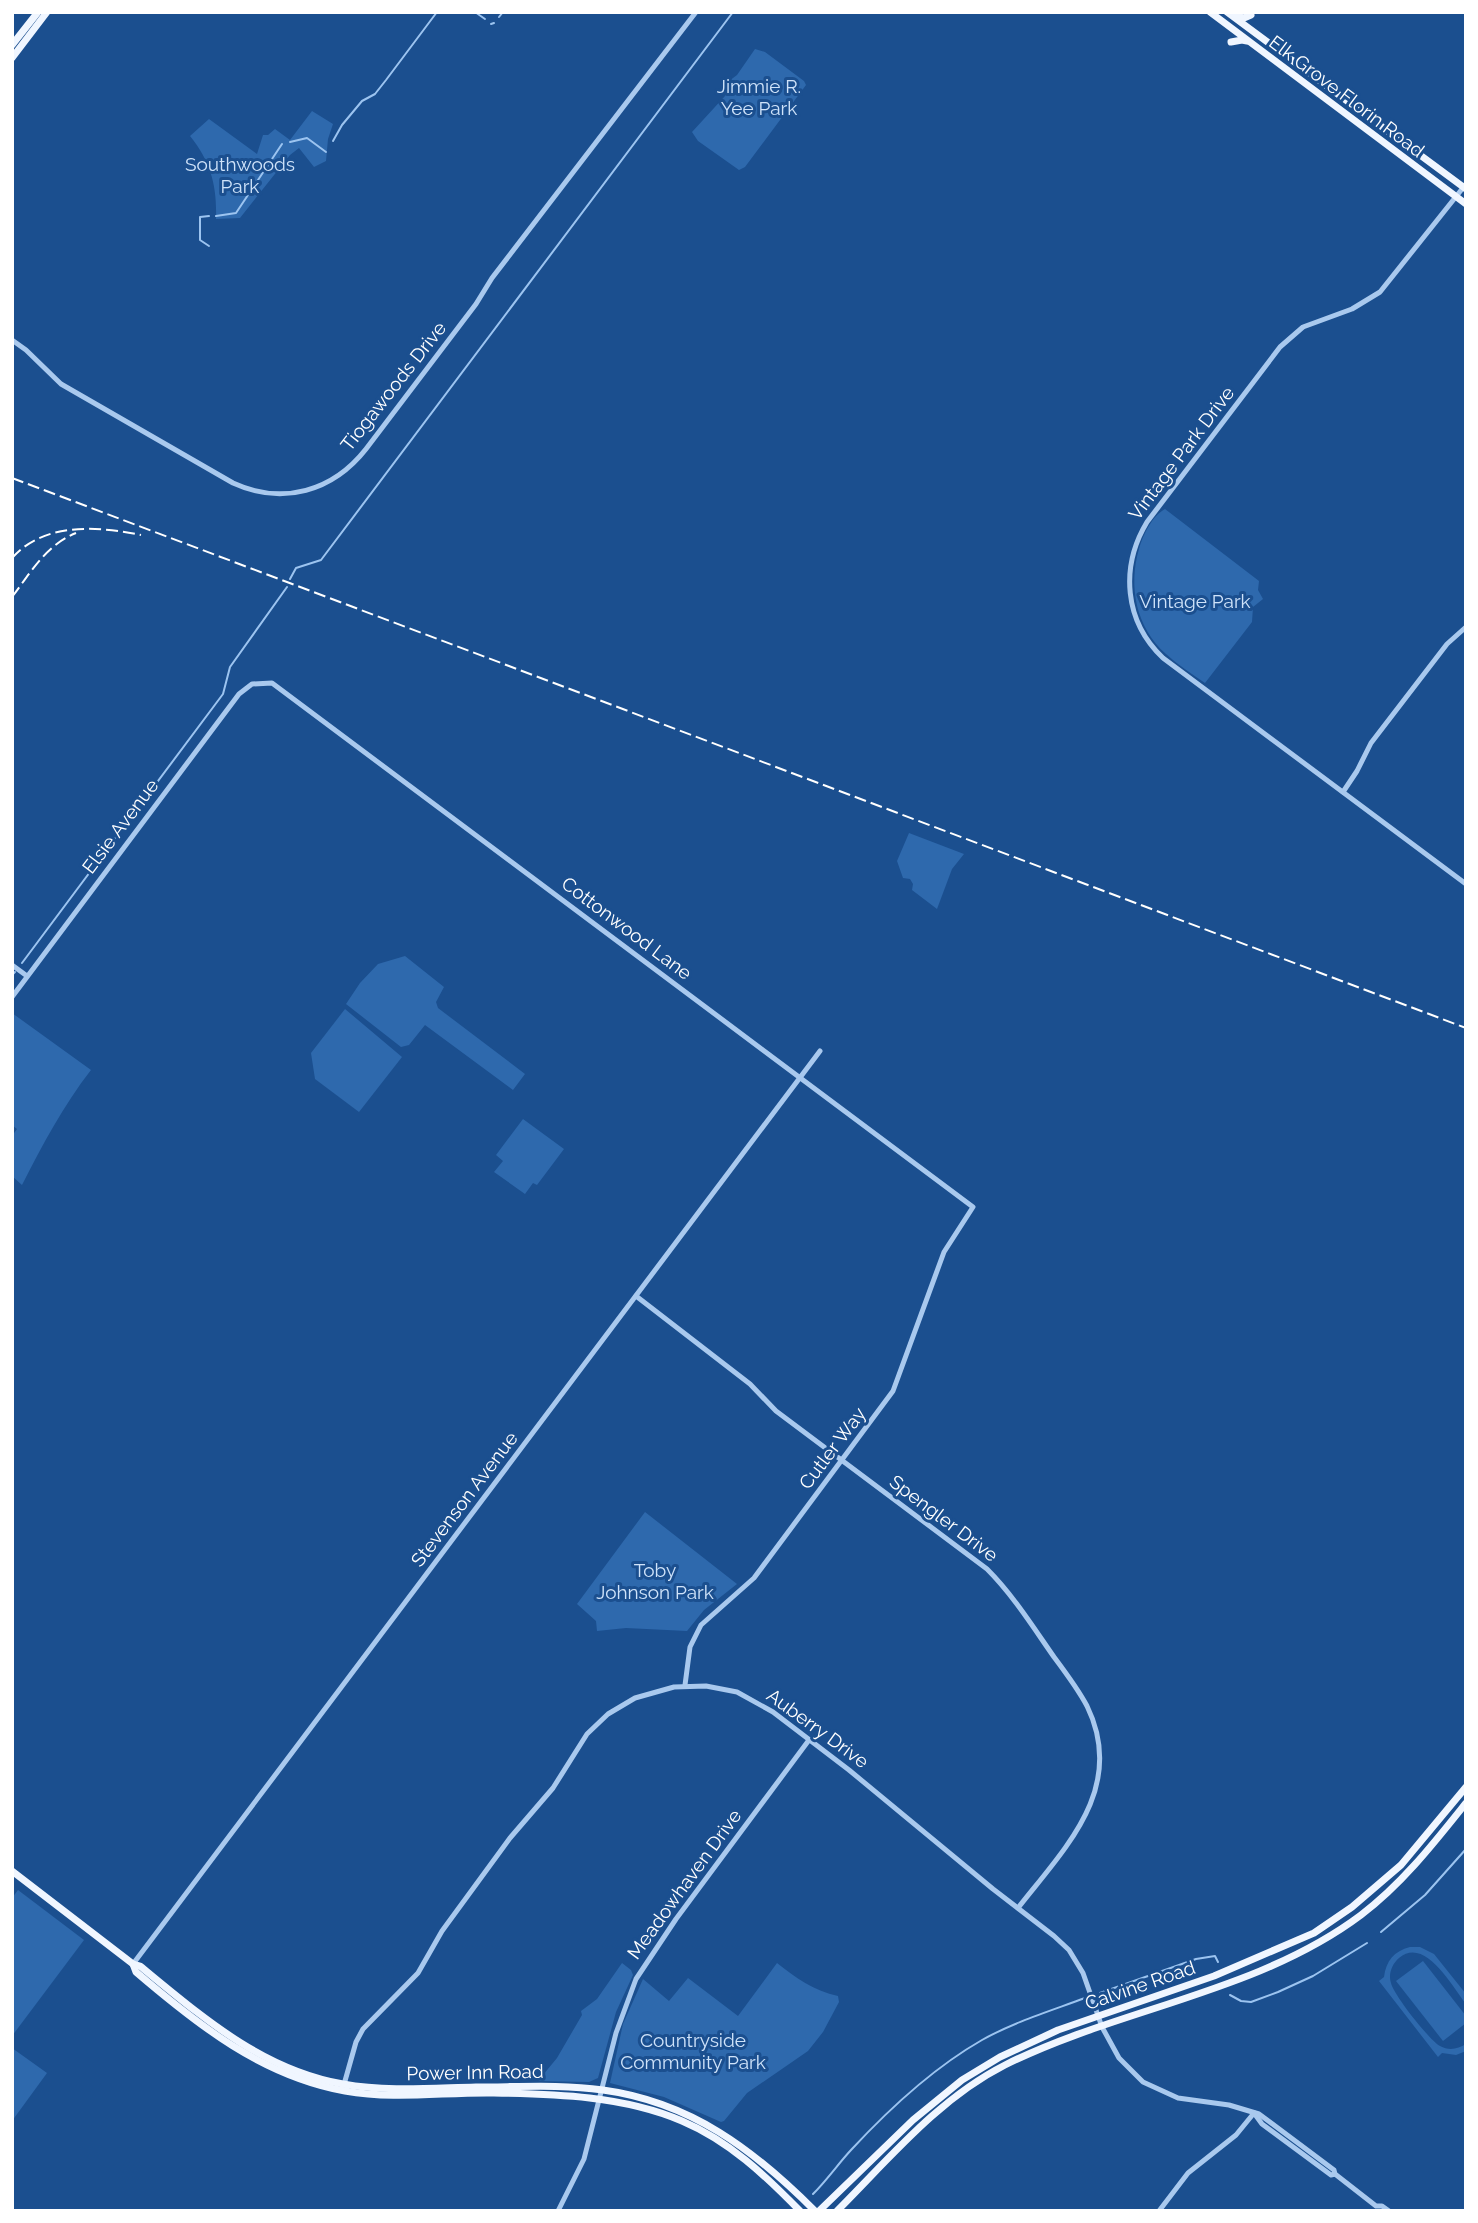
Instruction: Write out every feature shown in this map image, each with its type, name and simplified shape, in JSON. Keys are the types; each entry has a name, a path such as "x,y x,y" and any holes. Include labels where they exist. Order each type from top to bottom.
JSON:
{"main road":[{"path":"12,45 38,12"},
{"path":"12,58 47,12"},
{"name":"Elk Grove Florin Road","path":"1210,12 1466,204"},
{"path":"1229,14 1244,18 1251,15"},
{"name":"Elk Grove Florin Road","path":"1229,14 1465,187"},
{"path":"1220,20 1243,25"},
{"path":"1238,33 1241,31 1251,36 1257,34"},
{"path":"1231,42 1250,42"},
{"path":"1336,119 1343,117 1354,120"},
{"name":"Calvine Road","path":"817,2211 913,2120 962,2080 1018,2048 1058,2030 1214,1976 1314,1933 1352,1908 1401,1865 1466,1787"},
{"name":"Calvine Road","path":"837,2211 924,2123 1004,2065 1075,2035 1264,1968 1343,1926 1366,1911 1396,1884 1466,1803"},
{"name":"Power Inn Road","path":"12,1871 132,1964 136,1972 172,2003 243,2053 283,2073 344,2087 403,2096 495,2093 599,2100 665,2116 702,2132 751,2164 800,2211"},
{"name":"Power Inn Road","path":"344,2087 552,2086 601,2090 678,2110 731,2138 763,2162 817,2211"}],"street":[{"name":"Tiogawoods Drive","path":"12,340 61,384 233,483 264,493 285,494 307,491 327,483 349,468 366,449 476,304 492,278 696,12"},
{"name":"Vintage Park Drive","path":"1465,176 1465,187 1376,295 1352,309 1303,327 1280,347 1154,512 1137,541 1129,566 1129,589 1133,610 1141,629 1156,651 1172,666 1466,884"},
{"path":"1343,792 1371,743 1447,644 1466,627"},
{"name":"Elsie Avenue","path":"12,997 239,694 244,688 259,682"},
{"name":"Cottonwood Lane","path":"259,682 272,683 355,743 973,1207"},
{"path":"12,965 27,976"},
{"name":"Stevenson Avenue","path":"132,1964 178,1907 820,1051"},
{"name":"Cutler Way","path":"685,1685 690,1647 701,1625 754,1578 893,1391 941,1259 958,1227 973,1207"},
{"name":"Spengler Drive","path":"636,1296 750,1384 776,1411 995,1576 1076,1688 1092,1718 1100,1751 1094,1799 1079,1828 1018,1908"},
{"name":"Auberry Drive","path":"344,2087 356,2042 363,2029 418,1973 442,1931 510,1838 553,1788 587,1734 608,1714 628,1701 659,1690 685,1685 720,1689 751,1699 773,1712 849,1770 1064,1946 1077,1962 1088,1984 1102,2026 1119,2058 1143,2082 1178,2098 1229,2105 1254,2113 1262,2124 1331,2175 1335,2174 1377,2208 1382,2206 1389,2211"},
{"name":"Meadowhaven Drive","path":"558,2211 584,2159 616,2033 640,1972 808,1740"},
{"path":"1159,2211 1188,2173 1236,2135 1254,2113"}],"green space":[{"name":"Jimmie R. Yee Park","path":"755,49 765,52 806,85 745,167 739,170 698,141 692,132 725,96 729,81 737,75"},
{"name":"Southwoods Park","path":"312,111 333,124 328,139 326,161 314,167 299,148 290,155 240,218 216,219 215,196 208,165 190,136 209,119 257,154 263,135 268,135 275,129 290,140"},
{"name":"Vintage Park","path":"1165,509 1259,581 1258,590 1263,599 1253,607 1252,622 1205,683 1175,662 1156,644 1141,619 1137,606 1134,577 1139,549 1149,526"},
{"path":"909,833 964,854 952,869 937,909 912,890 910,879 903,878 897,861"},
{"path":"405,956 444,987 436,1002 438,1008 525,1074 513,1090 425,1025 409,1045 401,1047 346,1004 360,983 378,964"},
{"path":"345,1009 402,1057 359,1112 315,1079 311,1053"},
{"path":"12,1013 91,1070 62,1111 22,1185 12,1176 12,1136 17,1129 12,1125"},
{"path":"523,1119 564,1149 537,1185 533,1183 525,1194 494,1172 503,1161 496,1155"},
{"name":"Toby Johnson Park","path":"645,1512 737,1584 704,1610 687,1631 626,1628 597,1631 596,1621 577,1604"},
{"path":"18,1890 84,1940 12,2036 12,1898"},
{"path":"1420,1947 1434,1954 1466,1994 1466,2004 1437,1966 1418,1953 1409,1953 1394,1963 1390,1976 1393,1989 1435,2042 1450,2049 1466,2044 1466,2051 1456,2055 1442,2053 1438,2057 1379,1981 1384,1977 1392,1958 1399,1951"},
{"path":"1423,1961 1466,2016 1466,2023 1443,2041 1396,1981"},
{"path":"622,1963 633,1975 616,2012 598,2078 589,2082 538,2081 557,2058 582,2015 581,2011 597,1999"},
{"name":"Countryside Community Park","path":"777,1963 806,1983 838,1996 839,2002 823,2032 808,2051 747,2093 724,2121 664,2097 610,2083 623,2024 643,1979 669,2001 688,1978 738,2016"},
{"path":"12,2048 47,2073 12,2121"}],"waterway":[{"path":"333,141 342,125 362,101 375,94 437,12"},
{"path":"475,12 485,19"},
{"path":"499,17 503,12"},
{"path":"290,579 296,568 321,560 733,12"},
{"path":"290,142 307,138 326,152"},
{"path":"216,216 236,213 282,144"},
{"path":"209,216 200,217 200,240 209,246"},
{"path":"22,963 223,694 230,667 287,587"},
{"path":"12,975 15,972"},
{"path":"1381,1932 1425,1895 1466,1849"},
{"path":"1230,1995 1241,2001 1251,2002 1278,1992 1313,1976 1367,1943"},
{"path":"1100,1993 1196,1959 1215,1956 1218,1962"},
{"path":"813,2194 881,2119 946,2063 1007,2028 1085,1998"}],"railway":[{"path":"12,478 1466,1028"},
{"path":"12,558 25,546 40,538 72,530 107,530 141,535"},
{"path":"12,597 48,552 76,533"}]}
